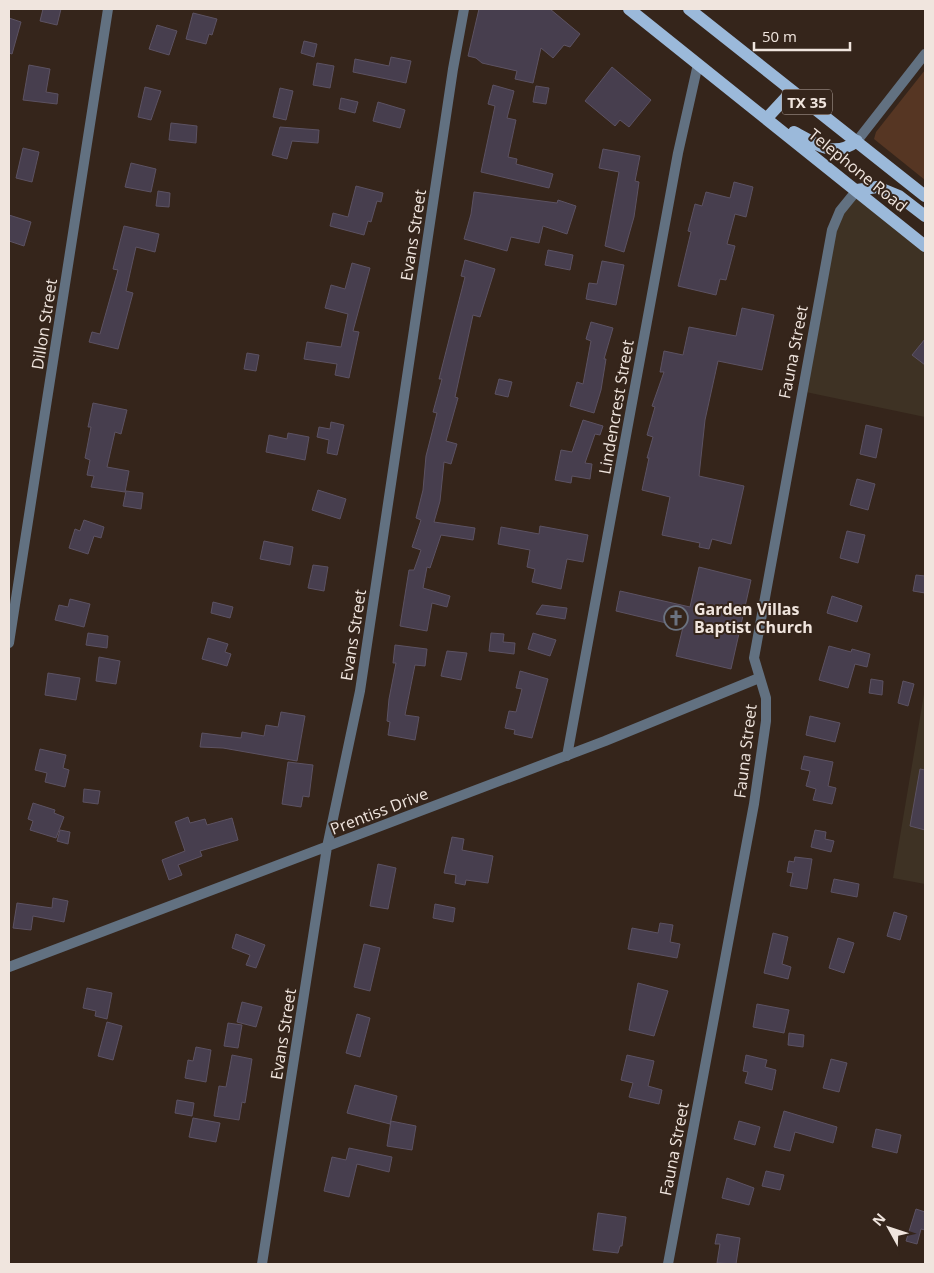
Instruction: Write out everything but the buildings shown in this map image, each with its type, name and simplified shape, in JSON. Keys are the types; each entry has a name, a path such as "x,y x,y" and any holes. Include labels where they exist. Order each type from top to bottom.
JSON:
{"main road":[{"name":"Telephone Road","path":"629,9 768,118 925,246"},
{"name":"Telephone Road","path":"690,10 925,196"},
{"path":"792,91 768,118 824,148 835,150 847,148 857,141"},
{"path":"857,190 877,187 899,196 925,216"}],"street":[{"name":"Dillon Street","path":"9,643 108,9"},
{"name":"Evans Street","path":"262,1264 327,847 360,691 451,78 464,9"},
{"path":"857,141 925,54"},
{"name":"Lindencrest Street","path":"567,756 676,163 698,64"},
{"name":"Fauna Street","path":"668,1264 754,804 766,721 766,698 754,658 832,230 840,211 857,190"},
{"name":"Prentiss Drive","path":"9,967 567,756 759,678"}],"shaded area":[{"path":"925,70 925,180 874,139 876,132"},
{"path":"857,190 925,246 925,417 801,391 832,230"},
{"path":"925,688 925,884 893,878"}],"place":[{"name":"Garden Villas Baptist Church","path":"676,618"}]}
